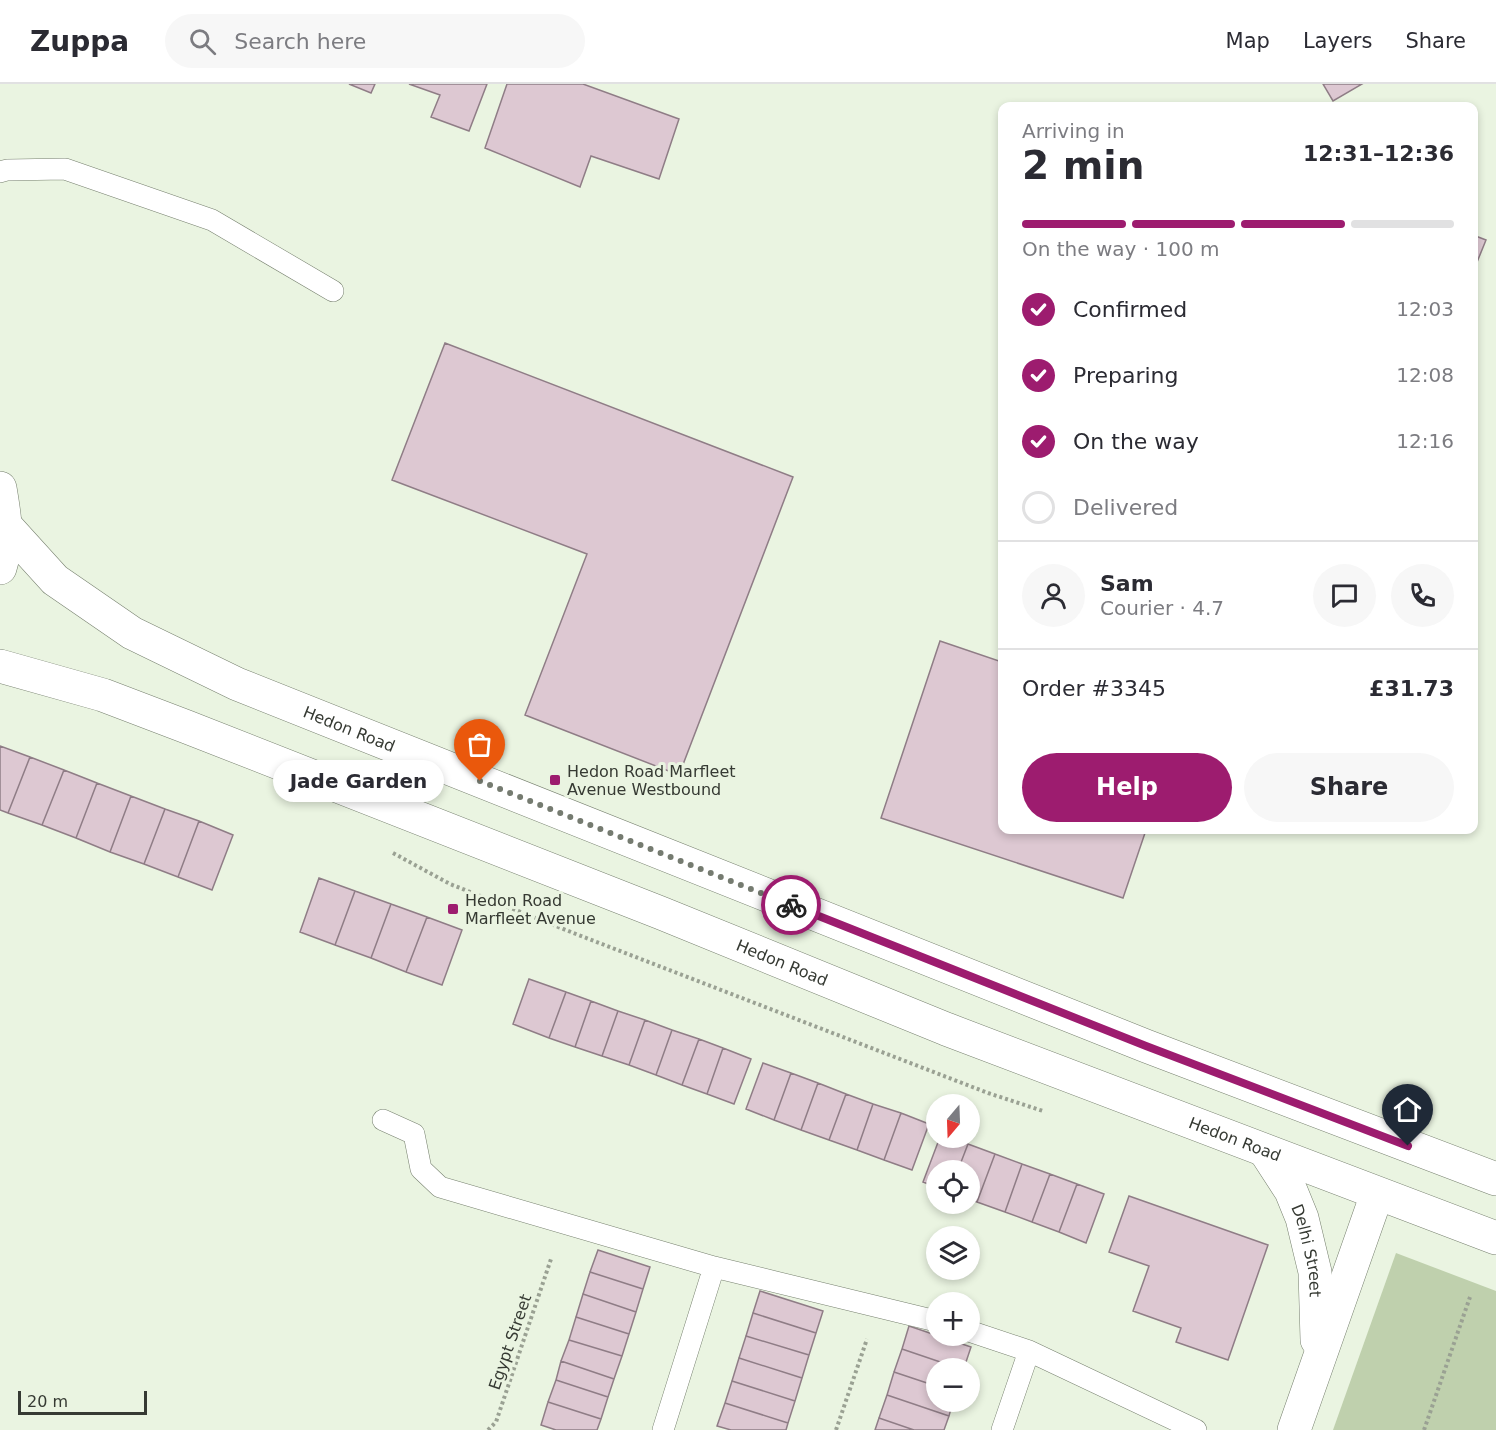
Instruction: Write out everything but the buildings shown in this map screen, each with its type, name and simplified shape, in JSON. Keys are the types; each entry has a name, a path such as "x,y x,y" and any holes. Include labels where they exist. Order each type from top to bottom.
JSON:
{"main road":[{"path":"0,488 6,526 5,553 0,568"},
{"name":"Hedon Road","path":"6,526 55,580 132,633 237,684 1135,1041 1496,1179"},
{"name":"Hedon Road","path":"0,666 103,695 661,913 946,1029 1496,1238"},
{"name":"Delhi Street","path":"1266,1151 1291,1191 1302,1218 1315,1272 1318,1360"},
{"name":"Delhi Street","path":"1294,1430 1377,1194"}],"lane":[{"path":"0,172 64,169 212,220 333,291"},
{"path":"383,1120 414,1134 421,1169 440,1187 714,1267 926,1319"},
{"path":"663,1430 714,1267"},
{"path":"980,1335 1029,1351 1197,1430"},
{"path":"1002,1430 1029,1351"}],"path":[{"name":"Egypt Street","path":"488,1430 496,1422 550,1259"},
{"path":"1424,1430 1470,1297"},
{"path":"836,1430 870,1329"}],"green space":[{"path":"1396,1253 1496,1291 1496,1430 1333,1430"}],"way so far":[{"path":"480,781 791,905"}],"place":[{"name":"Hedon Road Marfleet Avenue Westbound","path":"555,780"},
{"name":"Jade Garden","path":"480,781"},
{"name":"Hedon Road Marfleet Avenue","path":"453,909"}],"route":[{"path":"791,905 1146,1046 1408,1146"}]}
